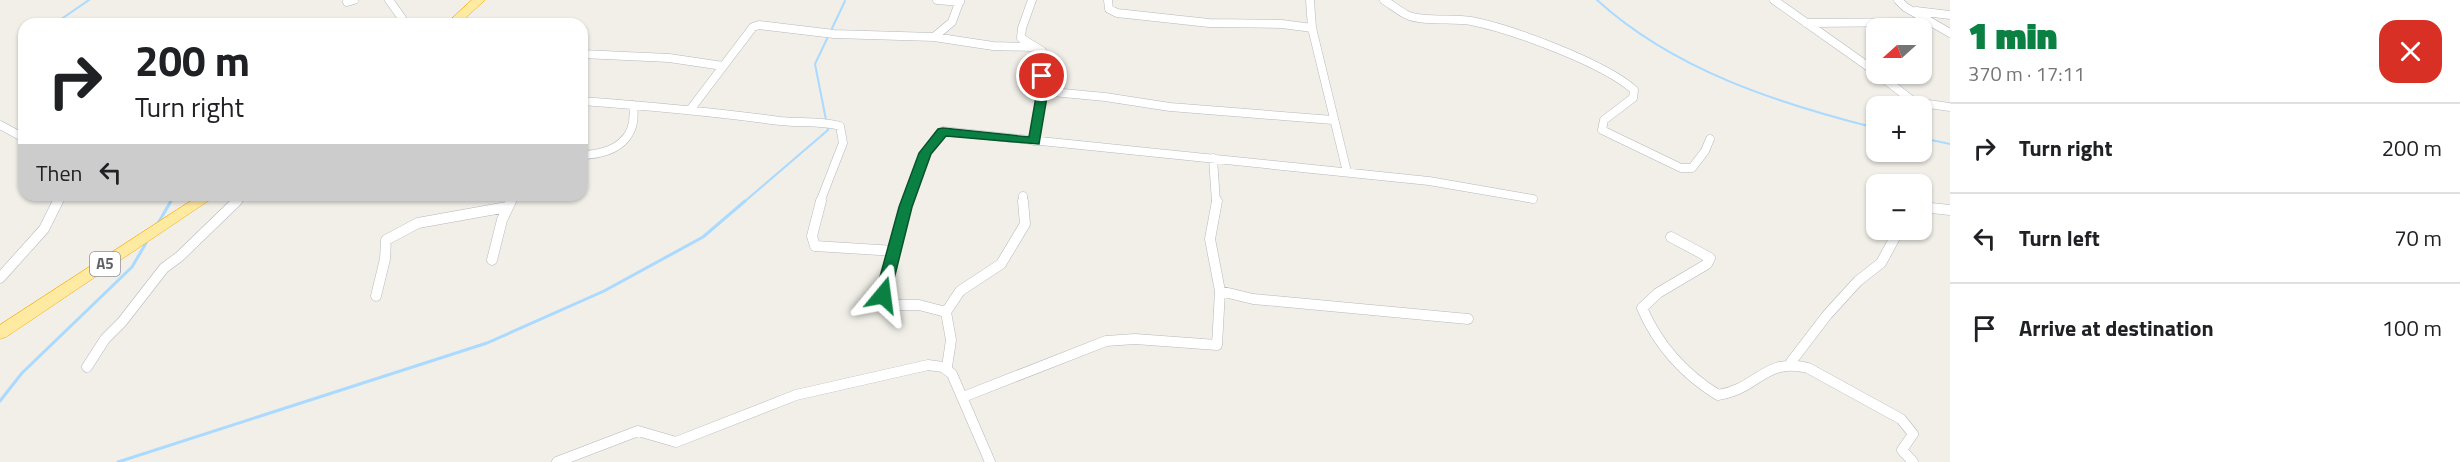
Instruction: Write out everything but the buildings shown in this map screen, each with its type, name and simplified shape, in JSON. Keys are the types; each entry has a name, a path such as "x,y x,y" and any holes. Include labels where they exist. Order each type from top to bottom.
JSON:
{"highway":[{"path":"459,18 479,0"},
{"name":"A5","path":"0,333 201,201"}],"street":[{"path":"389,0 402,18"},
{"path":"934,37 953,24 960,1 937,0"},
{"path":"1032,0 1022,28 1021,38 1042,51 1045,56 1034,141"},
{"path":"1108,0 1109,9 1117,13 1209,23 1282,24 1312,28"},
{"path":"1310,0 1312,28 1347,172"},
{"path":"1384,0 1409,16 1469,21 1510,31 1553,47 1624,81 1634,90 1633,98 1604,120 1602,130 1681,168 1692,168 1705,151 1710,139"},
{"path":"1774,0 1866,65"},
{"path":"1898,0 1924,18"},
{"path":"1911,9 1950,15"},
{"path":"1805,23 1866,23"},
{"path":"1932,23 1950,33"},
{"path":"690,110 750,28 759,25 834,34 934,37 999,46 1032,46"},
{"path":"588,54 669,58 723,66"},
{"path":"1891,84 1914,102 1950,107"},
{"path":"1042,91 1105,97 1170,107 1333,120"},
{"path":"588,101 790,122 820,121 840,126 843,144 826,181 818,209 812,236 815,246 837,249 871,247 895,251"},
{"path":"588,154 606,153 622,142 633,129 636,118 633,105"},
{"path":"0,125 18,135"},
{"path":"946,312 919,305 885,303 883,295 906,207 925,153 943,132 1347,172 1440,183 1533,199"},
{"path":"963,397 1106,341 1129,337 1166,341 1195,340 1217,345 1220,291 1210,239 1217,198 1213,158"},
{"path":"947,367 951,353 951,337 946,312 960,291 978,282 1001,264 1025,224 1023,196"},
{"path":"0,278 50,221 58,201"},
{"path":"87,367 105,339 122,322 164,268 179,257 237,201"},
{"path":"492,260 510,201"},
{"path":"376,296 385,259 386,240 399,231 418,223 507,207"},
{"path":"1932,208 1950,210"},
{"path":"1671,237 1710,258 1707,264 1658,293 1642,308 1647,323 1680,364 1702,386 1718,395 1739,391 1774,366 1791,362 1808,368 1901,419 1913,434 1902,450 1913,462"},
{"path":"1791,362 1842,298 1858,281 1881,263 1894,240"},
{"path":"1220,291 1253,299 1467,319"},
{"path":"557,462 638,431 676,442 796,395 923,365 938,364 947,367 952,374 990,462"}],"waterway":[{"path":"63,18 89,0"},
{"path":"1597,0 1627,25 1693,65 1765,95 1866,125"},
{"path":"744,202 828,130 815,64 845,1"},
{"path":"1932,140 1950,144"},
{"path":"157,225 171,201"},
{"path":"118,462 487,343 604,291 703,237 745,201"},
{"path":"0,401 22,373 132,267 146,243"}],"route":[{"path":"883,295 906,207 925,153 943,132 1034,141 1042,91 1042,76"}]}
